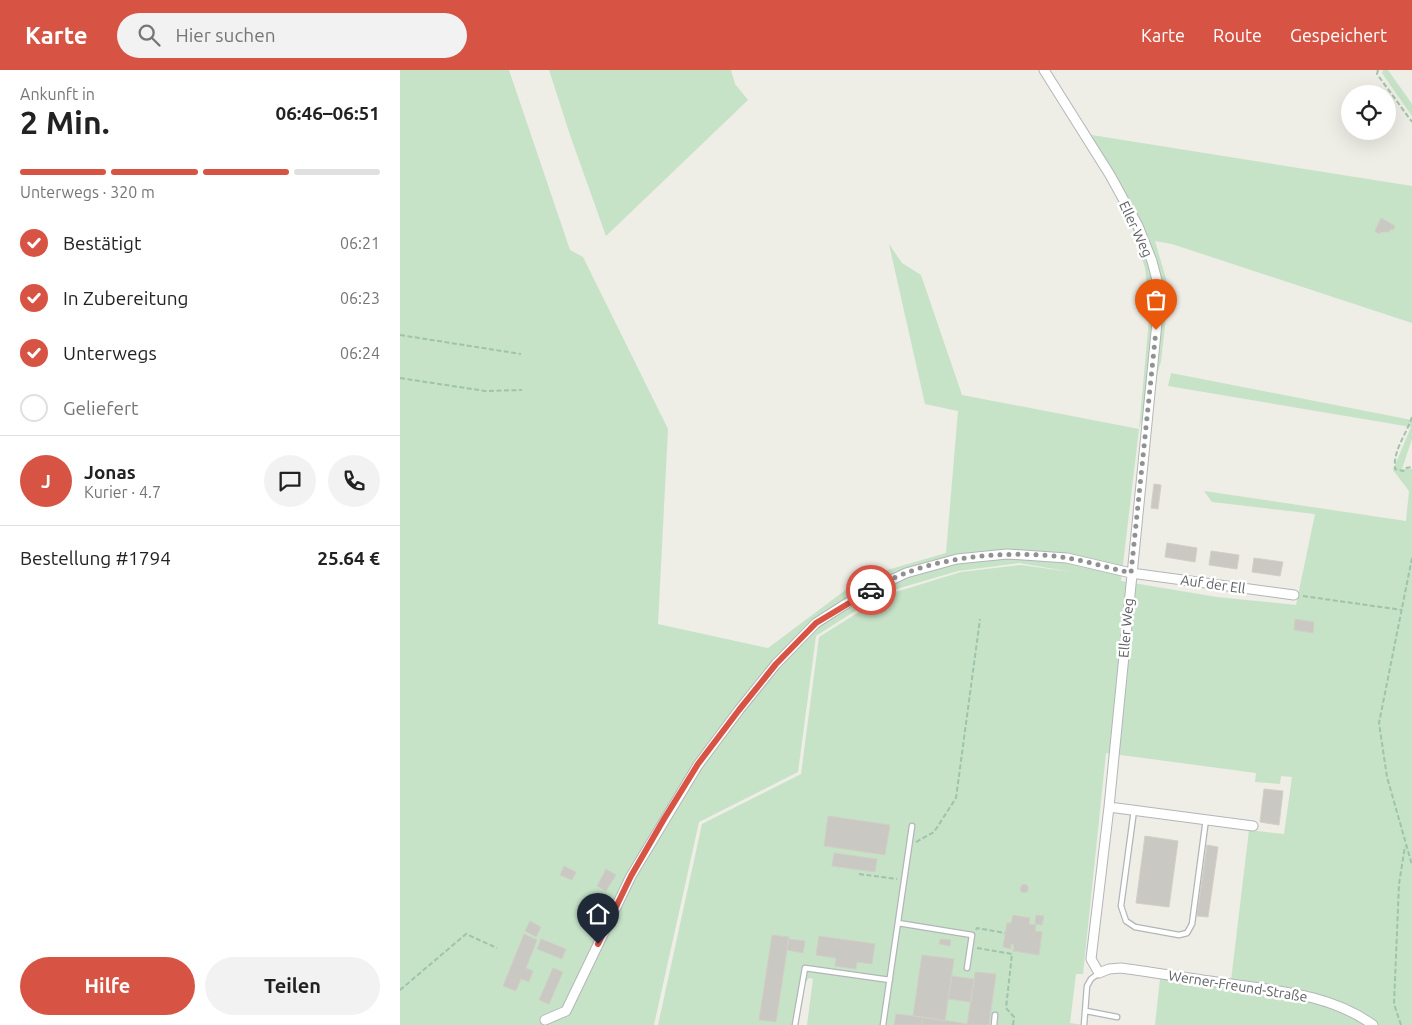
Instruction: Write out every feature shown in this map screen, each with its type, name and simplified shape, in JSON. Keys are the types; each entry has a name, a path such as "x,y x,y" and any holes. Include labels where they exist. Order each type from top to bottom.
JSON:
{"street":[{"name":"Eller Weg","path":"1044,70 1110,176 1138,226 1152,261 1160,292 1109,807 1091,959 1099,972"},
{"name":"Auf der Ell","path":"545,1020 566,1012 631,876 698,764 776,664 816,623 860,595 906,573 957,559 1007,554 1067,558 1131,573 1294,595"},
{"path":"1109,807 1253,826"},
{"name":"Werner-Freund-Straße","path":"1099,972 1121,968 1296,993 1330,1002 1362,1017 1373,1025"}],"lane":[{"path":"1134,810 1121,906 1126,921 1135,927 1179,935 1187,933 1192,924 1206,819"},
{"path":"883,1025 912,826"},
{"path":"898,923 972,935 967,968"},
{"path":"795,1025 805,968 890,980"},
{"path":"1084,1025 1087,986 1091,979 1099,972"},
{"path":"1086,1011 1117,1017"},
{"path":"994,1025 995,1015"}],"path":[{"path":"1378,70 1377,74 1412,122"},
{"path":"400,335 521,354"},
{"path":"400,378 485,391 522,390"},
{"path":"1412,417 1398,447 1394,469 1403,471 1406,468 1412,467"},
{"path":"1412,558 1379,722 1387,777 1412,866"},
{"path":"1294,595 1402,610"},
{"path":"909,845 934,832 956,798 980,619"},
{"path":"1401,1025 1394,1004 1400,884 1405,844"},
{"path":"859,874 904,880"},
{"path":"972,935 978,928 1005,932"},
{"path":"400,990 466,934 497,948"},
{"path":"970,947 1012,954 1006,1008 1014,1017 1013,1025"}],"green space":[{"path":"400,70 509,70 570,250 583,257 668,429 658,624 768,648 863,577 946,553 958,411 925,404 889,244 902,263 921,275 962,395 1139,429 1121,581 1217,597 1296,605 1315,514 1212,502 1204,491 1406,521 1409,491 1393,470 1411,427 1168,386 1171,373 1412,420 1412,439 1402,469 1412,469 1412,1025 1155,1025 1160,979 1230,989 1249,830 1284,834 1292,777 1281,776 1280,784 1255,782 1256,773 1106,753 1083,974 1076,974 1070,1023 1084,1025 807,1025 813,979 809,978 805,983 798,1025 658,1025 702,824 801,774 819,637 886,595 961,572 1021,565 1072,572 1019,563 958,571 883,593 816,636 798,772 699,822 654,1025 400,1025"},
{"path":"549,70 731,70 735,84 748,100 606,236"},
{"path":"1383,70 1388,70 1412,104 1412,116 1396,93 1396,85 1390,85 1382,73"},
{"path":"1079,133 1412,186 1412,323 1172,244 1155,241 1169,289 1161,362 1139,429 1150,308 1145,268 1131,225 1099,163"}],"building":[{"path":"1381,218 1395,226 1393,230 1380,232 1379,234 1375,231"},
{"path":"1154,484 1161,485 1158,509 1151,508"},
{"path":"1167,543 1197,548 1195,562 1165,557"},
{"path":"1211,551 1239,555 1237,569 1209,565"},
{"path":"1254,558 1283,562 1280,576 1252,572"},
{"path":"1295,619 1314,622 1313,633 1294,630"},
{"path":"1264,789 1283,791 1279,825 1260,822"},
{"path":"828,816 890,825 885,855 824,846"},
{"path":"1145,836 1178,841 1169,907 1136,903"},
{"path":"1207,845 1218,847 1208,917 1197,916"},
{"path":"834,853 877,859 875,872 832,866"},
{"path":"564,866 576,872 572,880 560,875"},
{"path":"606,869 616,875 606,891 597,886"},
{"path":"1024,884 1028,886 1028,891 1025,893 1020,891 1021,886"},
{"path":"1013,915 1030,918 1029,924 1036,925 1035,931 1042,932 1039,955 1013,951 1014,945 1011,944 1011,949 1003,947 1007,923 1011,923"},
{"path":"1036,915 1044,916 1042,925 1035,924"},
{"path":"530,921 541,927 536,937 525,931"},
{"path":"524,934 537,940 526,968 533,971 529,982 521,979 516,991 503,986"},
{"path":"772,935 789,937 776,1022 759,1020"},
{"path":"819,936 875,944 872,964 857,962 856,969 835,966 836,958 816,955"},
{"path":"541,939 566,949 562,959 537,949"},
{"path":"788,939 805,941 803,953 787,950"},
{"path":"940,939 951,940 950,946 939,944"},
{"path":"922,955 954,959 945,1021 913,1016"},
{"path":"553,968 563,972 549,1004 539,1000"},
{"path":"975,972 996,974 989,1025 967,1025"},
{"path":"952,976 974,979 971,1002 948,999"},
{"path":"896,1014 923,1017 922,1025 894,1025"},
{"path":"923,1017 968,1024 922,1025"}],"way so far":[{"path":"871,590 906,573 957,559 1007,554 1067,558 1131,573 1156,330"}],"route":[{"path":"598,944 631,876 664,819 698,764 739,710 776,664 816,623 871,590"}]}
